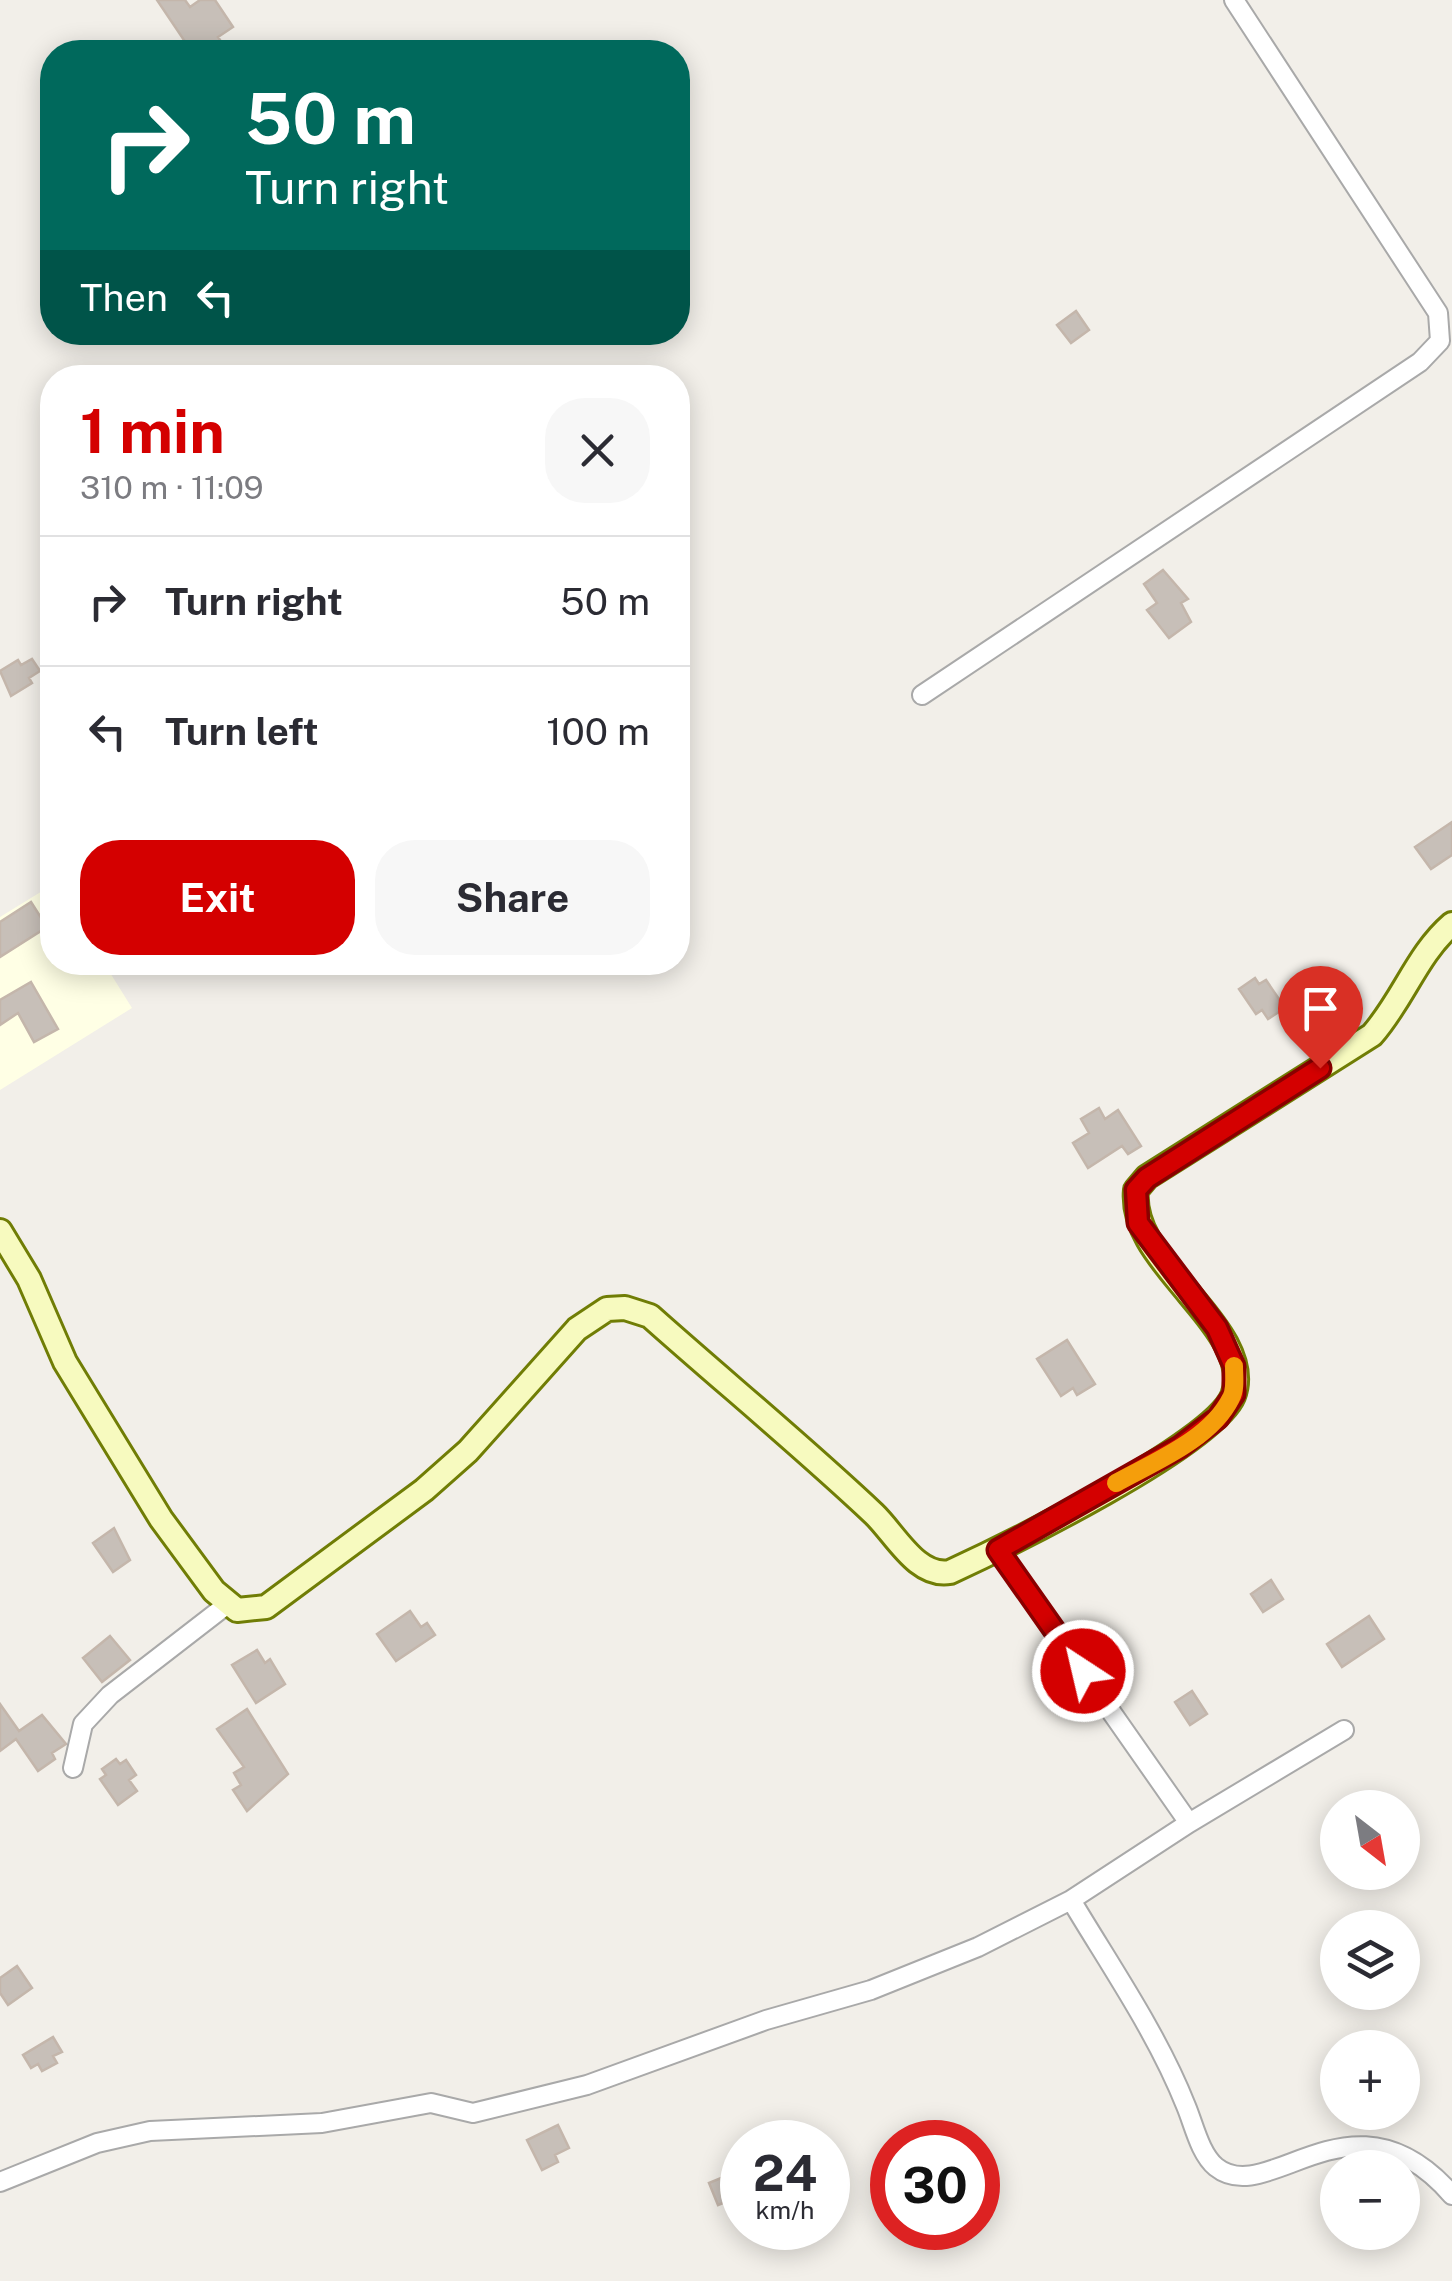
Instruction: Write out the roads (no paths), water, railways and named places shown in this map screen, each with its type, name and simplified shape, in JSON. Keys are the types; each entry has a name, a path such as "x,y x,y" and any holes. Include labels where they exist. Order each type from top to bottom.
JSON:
{"main road":[{"path":"0,1230 29,1278 65,1362 161,1520 214,1592 250,1612 300,1585 468,1451 577,1329 607,1310 625,1308 650,1316 876,1516 924,1567 939,1574 950,1572 998,1550 1180,1447 1218,1418 1234,1394 1234,1366 1217,1328 1138,1223 1136,1190 1147,1178 1372,1034 1392,1012 1427,949 1452,924"}],"street":[{"path":"922,696 1420,362 1440,341 1438,313 1234,0"},
{"path":"998,1550 1189,1824"},
{"path":"74,1768 83,1724 96,1709 229,1603"},
{"path":"0,2182 97,2143 150,2131 322,2123 431,2103 473,2113 587,2085 766,2020 871,1990 978,1947 1071,1900 1344,1730"},
{"path":"1071,1900 1171,2067 1205,2153 1217,2168 1232,2174 1262,2172 1358,2142 1393,2149 1436,2177 1452,2195"}]}
